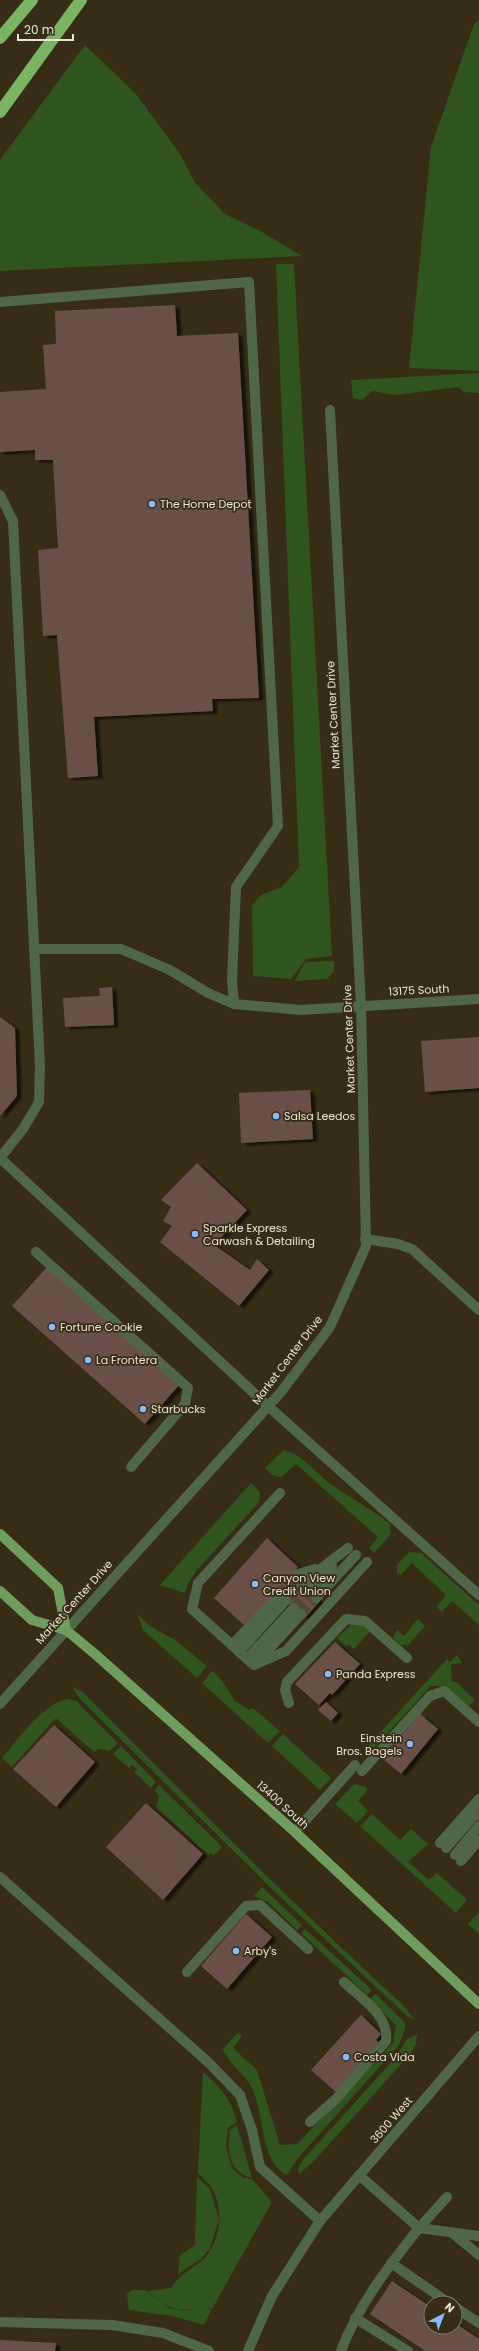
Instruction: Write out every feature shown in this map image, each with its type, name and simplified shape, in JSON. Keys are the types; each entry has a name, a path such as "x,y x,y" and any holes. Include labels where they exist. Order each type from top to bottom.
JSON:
{"highway":[{"path":"0,38 32,0"},
{"path":"0,112 81,0"}],"main road":[{"path":"0,1534 58,1588 66,1630"},
{"name":"13400 South","path":"0,1591 32,1620 66,1630 295,1832 479,2004"}],"street":[{"path":"0,302 249,282 278,826 236,887 232,980 234,1004"},
{"name":"Market Center Drive","path":"0,1704 268,1406 330,1327 366,1246 361,1006 330,410"},
{"path":"0,495 13,521 40,1066 39,1102 23,1128 0,1158 268,1406 479,1595"},
{"name":"13175 South","path":"34,949 121,950 170,970 208,993 234,1004 301,1010 479,998"},
{"path":"365,1239 398,1244 412,1250 479,1310"},
{"path":"36,1252 188,1388 185,1404 131,1467"},
{"path":"251,1662 192,1609 198,1583 280,1493"},
{"path":"352,1552 305,1588 322,1568 352,1552"},
{"path":"251,1662 286,1651 367,1562"},
{"path":"236,1649 282,1597"},
{"path":"251,1662 297,1611"},
{"path":"289,1703 285,1690 287,1682 346,1619 365,1621 407,1658"},
{"path":"295,1832 430,1696 444,1691 479,1722"},
{"path":"473,1817 443,1845 479,1799"},
{"path":"479,1826 458,1858 479,1840"},
{"path":"0,1877 208,2062 240,2095 252,2130 260,2167 320,2221"},
{"path":"188,1972 246,1906 260,1905 308,1949"},
{"path":"310,2122 336,2099 386,2041 387,2031 383,2018 344,1982"},
{"name":"3600 West","path":"248,2351 272,2296 320,2221 479,2036"},
{"path":"359,2175 419,2228 479,2236"},
{"path":"341,2351 355,2318 391,2263 419,2228 447,2197"},
{"path":"451,2232 479,2255"},
{"path":"467,2234 479,2245"},
{"path":"391,2263 437,2295"},
{"path":"463,2312 479,2323"},
{"path":"355,2318 408,2351"},
{"path":"0,2322 112,2325 163,2334 209,2351"}],"green space":[{"path":"479,20 479,371 409,368 431,147 474,24"},
{"path":"85,45 136,94 180,154 195,183 225,214 262,232 302,256 0,271 0,160"},
{"path":"276,264 294,264 332,956 306,959 291,979 253,976 252,906 261,895 282,887 299,867"},
{"path":"479,373 479,393 464,392 458,387 395,395 372,391 362,400 353,398 351,380"},
{"path":"334,961 334,971 327,979 295,981 305,962"},
{"path":"284,1450 302,1459 328,1482 390,1524 391,1534 374,1553 369,1548 378,1537 296,1464 281,1477 272,1475 265,1468"},
{"path":"251,1483 260,1492 259,1502 196,1571 188,1584 185,1593 160,1585"},
{"path":"409,1552 421,1553 479,1605 479,1625 452,1601 442,1612 437,1607 446,1595 412,1563 401,1575 397,1573 397,1565"},
{"path":"138,1615 150,1626 175,1640 207,1666 197,1678 143,1630"},
{"path":"418,1619 425,1626 408,1645 401,1645 393,1638 397,1630 404,1636"},
{"path":"353,1623 363,1624 370,1631 354,1649 348,1644 346,1646 337,1638"},
{"path":"457,1655 462,1663 451,1664 452,1682 456,1682 475,1700 469,1706 444,1686 431,1686 371,1751 367,1747 447,1659 450,1662"},
{"path":"212,1671 220,1678 235,1701 249,1710 253,1708 280,1731 268,1743 202,1683"},
{"path":"72,1687 83,1692 241,1851 321,1929 403,2005 414,2019 408,2017 274,1891 80,1699"},
{"path":"69,1699 76,1701 118,1743 110,1751 99,1749 94,1752 57,1719 55,1719 12,1767 2,1758 32,1722 41,1714 59,1702"},
{"path":"283,1734 331,1778 320,1790 272,1746"},
{"path":"121,1746 156,1782 151,1788 134,1772 137,1769 132,1765 129,1768 113,1754"},
{"path":"354,1784 366,1787 367,1791 358,1801 368,1811 357,1823 335,1804"},
{"path":"159,1785 222,1847 213,1856 211,1853 209,1855 156,1807 159,1797 155,1790"},
{"path":"372,1814 400,1840 411,1829 428,1844 408,1862 429,1880 437,1873 467,1900 456,1913 360,1826"},
{"path":"262,1887 302,1925 297,1930 268,1902 254,1896"},
{"path":"479,1912 479,1934 468,1924"},
{"path":"305,1929 372,1990 367,1995 301,1933"},
{"path":"376,1994 405,2023 405,2029 399,2045 298,2158 287,2175 278,2168 271,2159 258,2106 249,2083 230,2061 223,2049 237,2033 242,2035 233,2048 257,2070 280,2145 297,2144 393,2043 396,2025 370,1999"},
{"path":"417,2034 416,2044 410,2054 314,2161 299,2174 298,2169 302,2161 395,2058 407,2039"},
{"path":"203,2072 224,2094 231,2106 237,2122 228,2128 226,2147 232,2168 242,2177 253,2180 272,2202 212,2309 205,2307 178,2310 164,2304 147,2291 171,2288 181,2276 208,2254 217,2236 219,2226 218,2205 210,2185 198,2173"},
{"path":"237,2125 252,2178 238,2171 229,2152 230,2130"},
{"path":"197,2177 210,2189 219,2219 210,2248 201,2259 178,2274 180,2255 195,2245"},
{"path":"132,2290 145,2290 169,2308 183,2311 204,2306 211,2310 204,2325 172,2316 129,2310 127,2294"}],"building":[{"name":"The Home Depot","path":"175,305 177,336 238,333 259,698 212,699 213,711 94,717 98,776 68,778 57,635 43,636 38,550 58,548 53,460 35,460 35,450 0,452 0,392 46,389 43,345 56,344 55,311"},
{"path":"112,987 114,1025 65,1027 63,998 100,996 99,988"},
{"path":"0,1017 15,1028 17,1096 0,1116"},
{"path":"479,1037 479,1088 425,1092 421,1041"},
{"name":"Salsa Leedos","path":"310,1090 313,1139 241,1143 239,1093"},
{"name":"Sparkle Express Carwash & Detailing","path":"197,1163 247,1210 214,1245 250,1270 257,1259 269,1270 239,1306 160,1242 172,1226 163,1221 171,1207 161,1200"},
{"path":"48,1266 180,1384 145,1424 12,1306"},
{"name":"Canyon View Credit Union","path":"267,1538 298,1567 291,1575 320,1601 305,1618 276,1592 245,1626 214,1598"},
{"name":"Panda Express","path":"335,1642 360,1664 332,1695 330,1693 319,1705 295,1684"},
{"path":"326,1702 338,1713 331,1721 318,1710"},
{"name":"Einstein Bros. Bagels","path":"420,1714 438,1729 401,1774 382,1758"},
{"path":"54,1725 95,1762 56,1807 13,1769"},
{"path":"146,1803 203,1854 163,1900 106,1847"},
{"path":"479,1804 479,1822 470,1814"},
{"name":"Arby's","path":"246,1914 272,1937 227,1989 201,1966"},
{"name":"Costa Vida","path":"361,2015 381,2034 376,2040 380,2043 336,2092 311,2070"},
{"path":"392,2281 423,2302 423,2335 463,2335 463,2328 479,2339 479,2351 425,2351 370,2314"},
{"path":"0,2340 56,2343 55,2351 0,2351"}],"tunnel":[{"path":"279,1595 294,1578"},
{"path":"286,1600 301,1584"},
{"path":"294,1608 308,1591"},
{"path":"301,1614 316,1598"}],"place":[{"name":"The Home Depot","path":"152,504"},
{"name":"Salsa Leedos","path":"276,1116"},
{"name":"Sparkle Express Carwash & Detailing","path":"195,1234"},
{"name":"Fortune Cookie","path":"52,1327"},
{"name":"La Frontera","path":"88,1360"},
{"name":"Starbucks","path":"143,1409"},
{"name":"Canyon View Credit Union","path":"255,1584"},
{"name":"Panda Express","path":"328,1674"},
{"name":"Einstein Bros. Bagels","path":"410,1744"},
{"name":"Arby's","path":"236,1951"},
{"name":"Costa Vida","path":"346,2057"}]}
